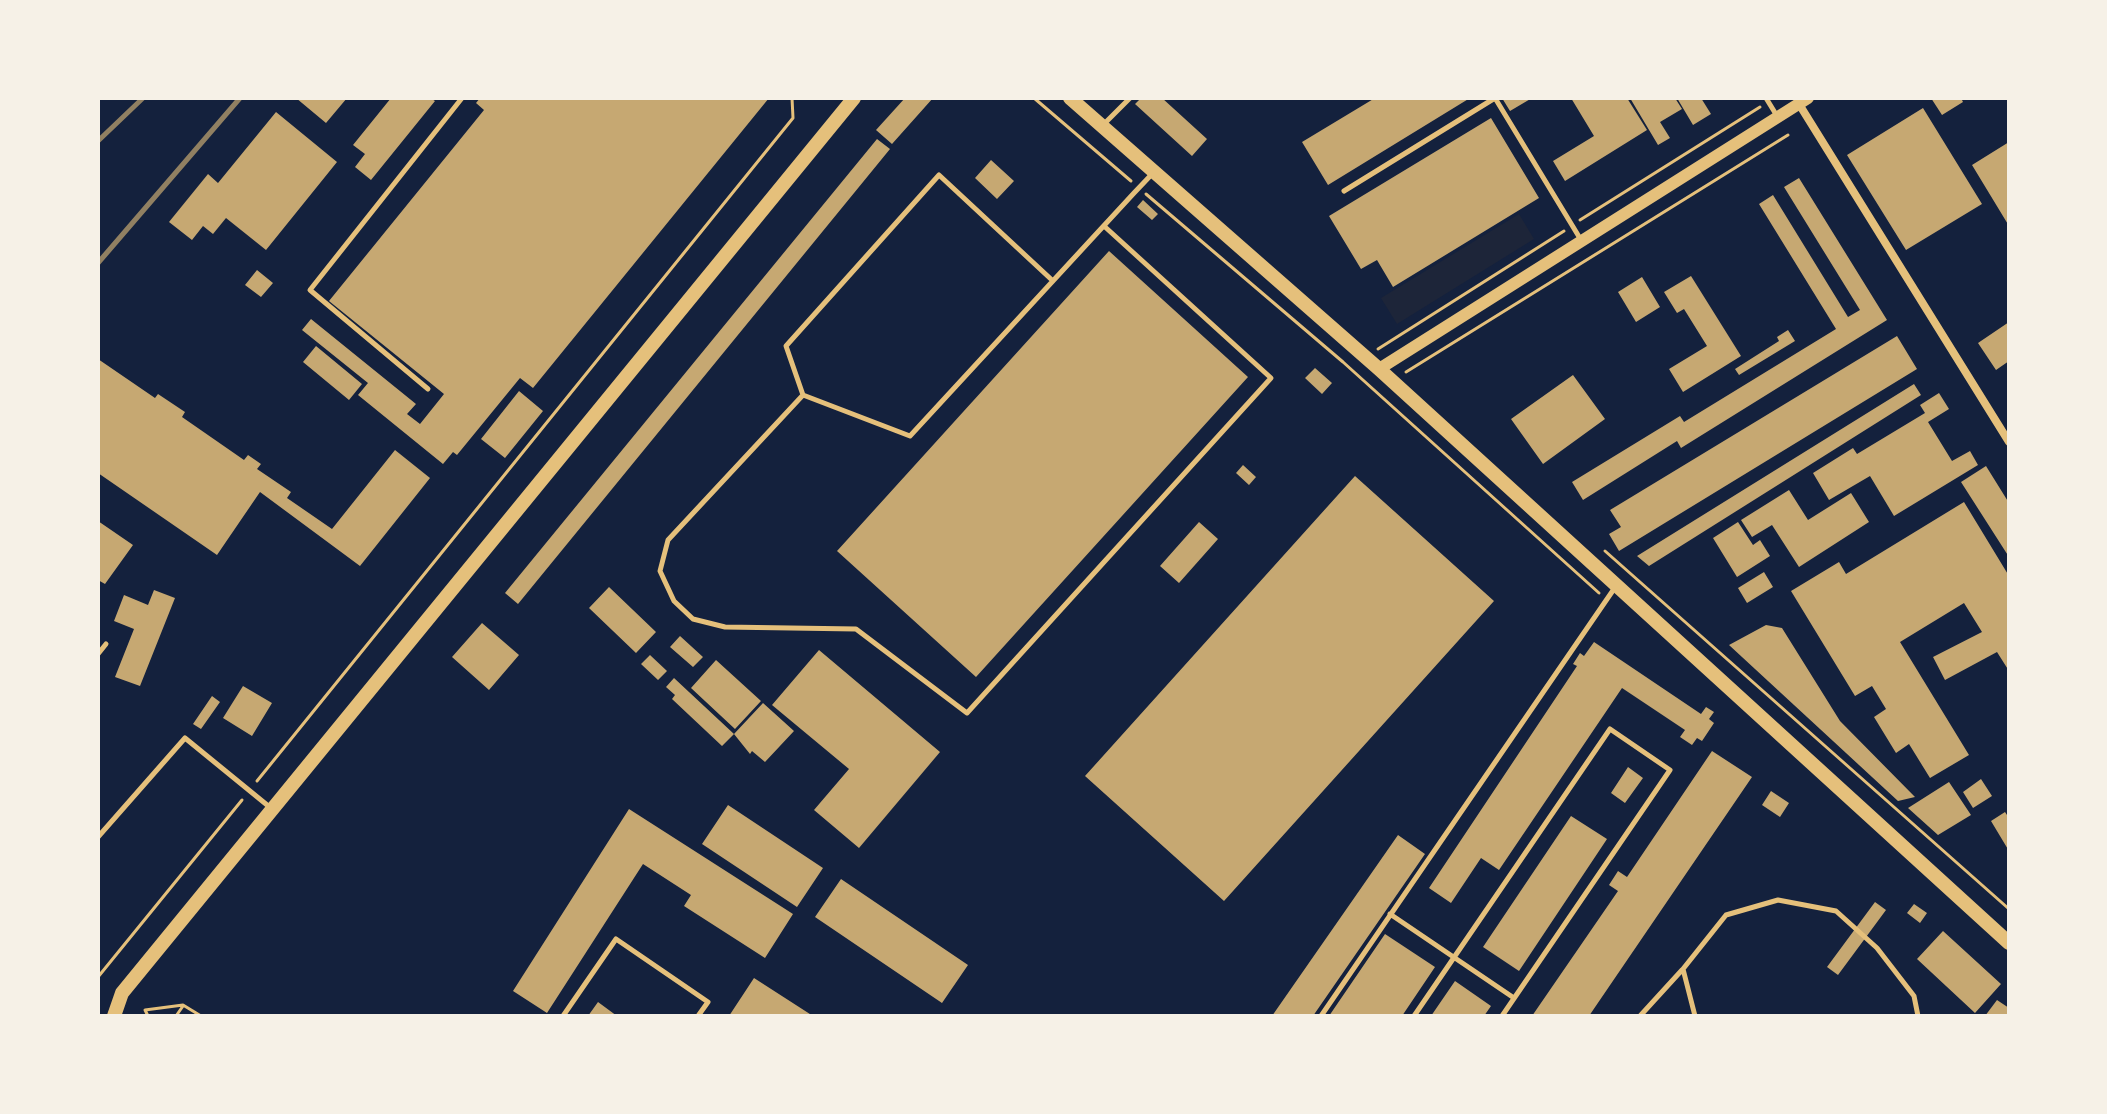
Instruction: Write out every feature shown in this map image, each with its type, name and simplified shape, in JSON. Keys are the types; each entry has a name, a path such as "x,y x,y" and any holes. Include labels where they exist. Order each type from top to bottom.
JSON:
{"main road":[{"path":"114,1016 122,993 854,98"},
{"path":"1070,98 1379,369 2009,943"}],"street":[{"path":"1379,369 1804,101 2009,442"}],"lane":[{"path":"428,389 310,290 462,98"},
{"path":"1102,126 1130,98"},
{"path":"1344,191 1495,98 1582,241"},
{"path":"1766,98 1778,117"},
{"path":"1053,281 939,175 786,346 803,395 910,436 1139,188 1153,172"},
{"path":"803,395 668,540 660,571 674,601 693,619 725,627 856,629 967,713 1271,378 1104,226"},
{"path":"1321,1016 1616,585"},
{"path":"98,654 106,644"},
{"path":"1414,1016 1610,729 1670,770 1502,1016"},
{"path":"98,837 185,738 273,810"},
{"path":"1640,1016 1726,915 1778,900 1836,911 1877,948 1914,996 1918,1016"},
{"path":"1390,914 1514,998"},
{"path":"563,1016 616,939 708,1002 698,1016"},
{"path":"1683,969 1695,1016"}],"path":[{"path":"98,977 793,118 792,98"},
{"path":"1034,98 1343,362 1606,599"},
{"path":"1404,373 1788,135"},
{"path":"1593,541 2009,909"},
{"path":"148,1016 145,1010 183,1005 201,1016"},
{"path":"176,1016 183,1005"}],"shaded area":[{"path":"1519,214 1534,239 1397,324 1381,298"}],"building":[{"path":"296,98 347,98 326,123"},
{"path":"391,98 430,98 435,101 371,180 355,167 365,154 353,145"},
{"path":"480,98 769,98 533,388 520,378 457,455 453,452 443,464 358,395 368,383 302,330 311,319 416,404 407,414 420,424 444,394 329,301 484,110 476,103"},
{"path":"905,98 933,98 892,144 876,130"},
{"path":"1141,98 1162,98 1207,139 1192,156 1135,104"},
{"path":"1375,98 1470,98 1328,185 1302,142"},
{"path":"1502,98 1532,98 1510,111"},
{"path":"1571,98 1627,98 1647,130 1565,181 1553,161 1594,136"},
{"path":"1630,98 1675,98 1682,109 1660,122 1670,138 1658,145"},
{"path":"1677,98 1701,98 1711,114 1693,125"},
{"path":"1931,98 1961,98 1963,102 1942,115"},
{"path":"1923,108 1982,204 1906,250 1847,155"},
{"path":"276,112 337,162 266,250 226,218 213,234 203,226 192,240 169,222 208,174 218,183"},
{"path":"1491,118 1539,198 1393,287 1377,260 1361,269 1329,216"},
{"path":"877,139 890,149 518,604 505,593"},
{"path":"2009,142 2009,226 1972,165"},
{"path":"991,160 1014,181 997,199 975,178"},
{"path":"1799,178 1887,320 1681,448 1677,441 1583,500 1572,482 1680,416 1684,422 1836,329 1759,204 1773,195 1848,317 1860,310 1784,187"},
{"path":"1143,200 1158,214 1152,220 1137,207"},
{"path":"1109,251 1248,377 976,677 837,551"},
{"path":"257,270 273,283 261,297 245,285"},
{"path":"1691,276 1741,356 1683,392 1669,369 1707,346 1684,309 1677,313 1664,292"},
{"path":"1642,277 1660,307 1636,322 1618,292"},
{"path":"2009,322 2009,361 1996,370 1978,343"},
{"path":"1788,330 1795,341 1739,375 1735,369 1779,341 1777,337"},
{"path":"1897,336 1917,369 1619,551 1609,534 1621,527 1610,510"},
{"path":"316,346 362,384 349,400 303,362"},
{"path":"98,359 155,398 158,394 185,412 182,417 244,460 248,455 261,464 257,469 291,492 287,498 332,529 395,450 430,478 360,566 260,492 217,555 98,473"},
{"path":"1315,368 1332,383 1322,394 1305,378"},
{"path":"1573,375 1605,419 1543,464 1511,419"},
{"path":"1914,384 1921,395 1649,566 1637,556"},
{"path":"519,391 543,411 505,458 481,439"},
{"path":"1939,393 1949,409 1928,422 1952,461 1970,451 1978,465 1894,516 1870,476 1829,500 1813,473 1853,448 1857,454 1925,413 1920,405"},
{"path":"1243,465 1256,477 1249,485 1236,473"},
{"path":"1986,466 2009,503 2009,557 1961,482"},
{"path":"1355,476 1494,601 1224,901 1085,776"},
{"path":"1789,490 1808,520 1851,493 1869,522 1799,567 1772,525 1752,537 1741,520"},
{"path":"1964,502 2009,576 2009,671 1997,652 1945,680 1933,657 1982,632 1964,603 1900,642 1969,755 1930,778 1909,744 1896,753 1874,717 1886,709 1872,686 1855,696 1791,591 1839,562 1846,574"},
{"path":"98,521 133,545 105,584 98,580"},
{"path":"1199,522 1218,539 1179,583 1160,566"},
{"path":"1738,522 1753,545 1760,540 1770,556 1737,577 1713,538"},
{"path":"1764,572 1773,587 1747,603 1738,588"},
{"path":"609,587 656,632 636,653 589,608"},
{"path":"154,590 175,598 140,686 115,677 134,629 114,621 124,595 148,605"},
{"path":"482,623 519,655 489,690 452,657"},
{"path":"1766,625 1782,628 1840,721 1915,797 1898,801 1729,645"},
{"path":"680,636 703,657 693,667 670,647"},
{"path":"1594,642 1701,714 1706,707 1714,712 1709,719 1714,723 1702,741 1697,738 1692,745 1680,737 1685,730 1622,688 1499,870 1481,858 1451,903 1429,888 1577,666 1573,664 1580,653 1584,656"},
{"path":"819,650 940,752 859,848 814,810 849,769 772,705"},
{"path":"650,655 667,671 658,680 641,664"},
{"path":"716,660 761,701 735,729 691,688"},
{"path":"674,678 734,734 722,746 672,699 675,695 666,687"},
{"path":"243,686 272,703 252,736 223,718"},
{"path":"212,696 220,702 201,729 193,724"},
{"path":"763,703 794,731 765,762 752,751 750,754 734,734"},
{"path":"1712,751 1752,777 1589,1016 1532,1016 1618,891 1609,885 1618,871 1627,877"},
{"path":"1628,767 1643,778 1625,803 1611,793"},
{"path":"1981,779 1992,796 1973,808 1963,792"},
{"path":"1949,782 1971,815 1938,835 1908,808"},
{"path":"1771,791 1789,803 1780,817 1762,805"},
{"path":"728,805 823,868 797,907 702,844"},
{"path":"629,809 793,914 765,958 684,906 691,895 643,864 547,1013 513,991"},
{"path":"2005,812 2009,818 2009,851 1991,821"},
{"path":"1571,816 1607,839 1519,971 1483,947"},
{"path":"1398,835 1425,854 1313,1016 1272,1016"},
{"path":"841,879 968,965 942,1003 815,917"},
{"path":"1875,902 1886,910 1838,975 1827,967"},
{"path":"1914,904 1927,913 1920,923 1907,913"},
{"path":"1943,931 2001,984 1975,1013 1917,959"},
{"path":"1385,934 1435,967 1402,1016 1329,1016"},
{"path":"754,978 813,1016 729,1016"},
{"path":"1455,981 1491,1006 1484,1016 1431,1016"},
{"path":"1997,1000 2009,1008 2009,1016 1985,1016"},
{"path":"598,1002 617,1016 588,1016"}],"railway":[{"path":"98,141 143,98"},
{"path":"98,263 240,98"}]}
